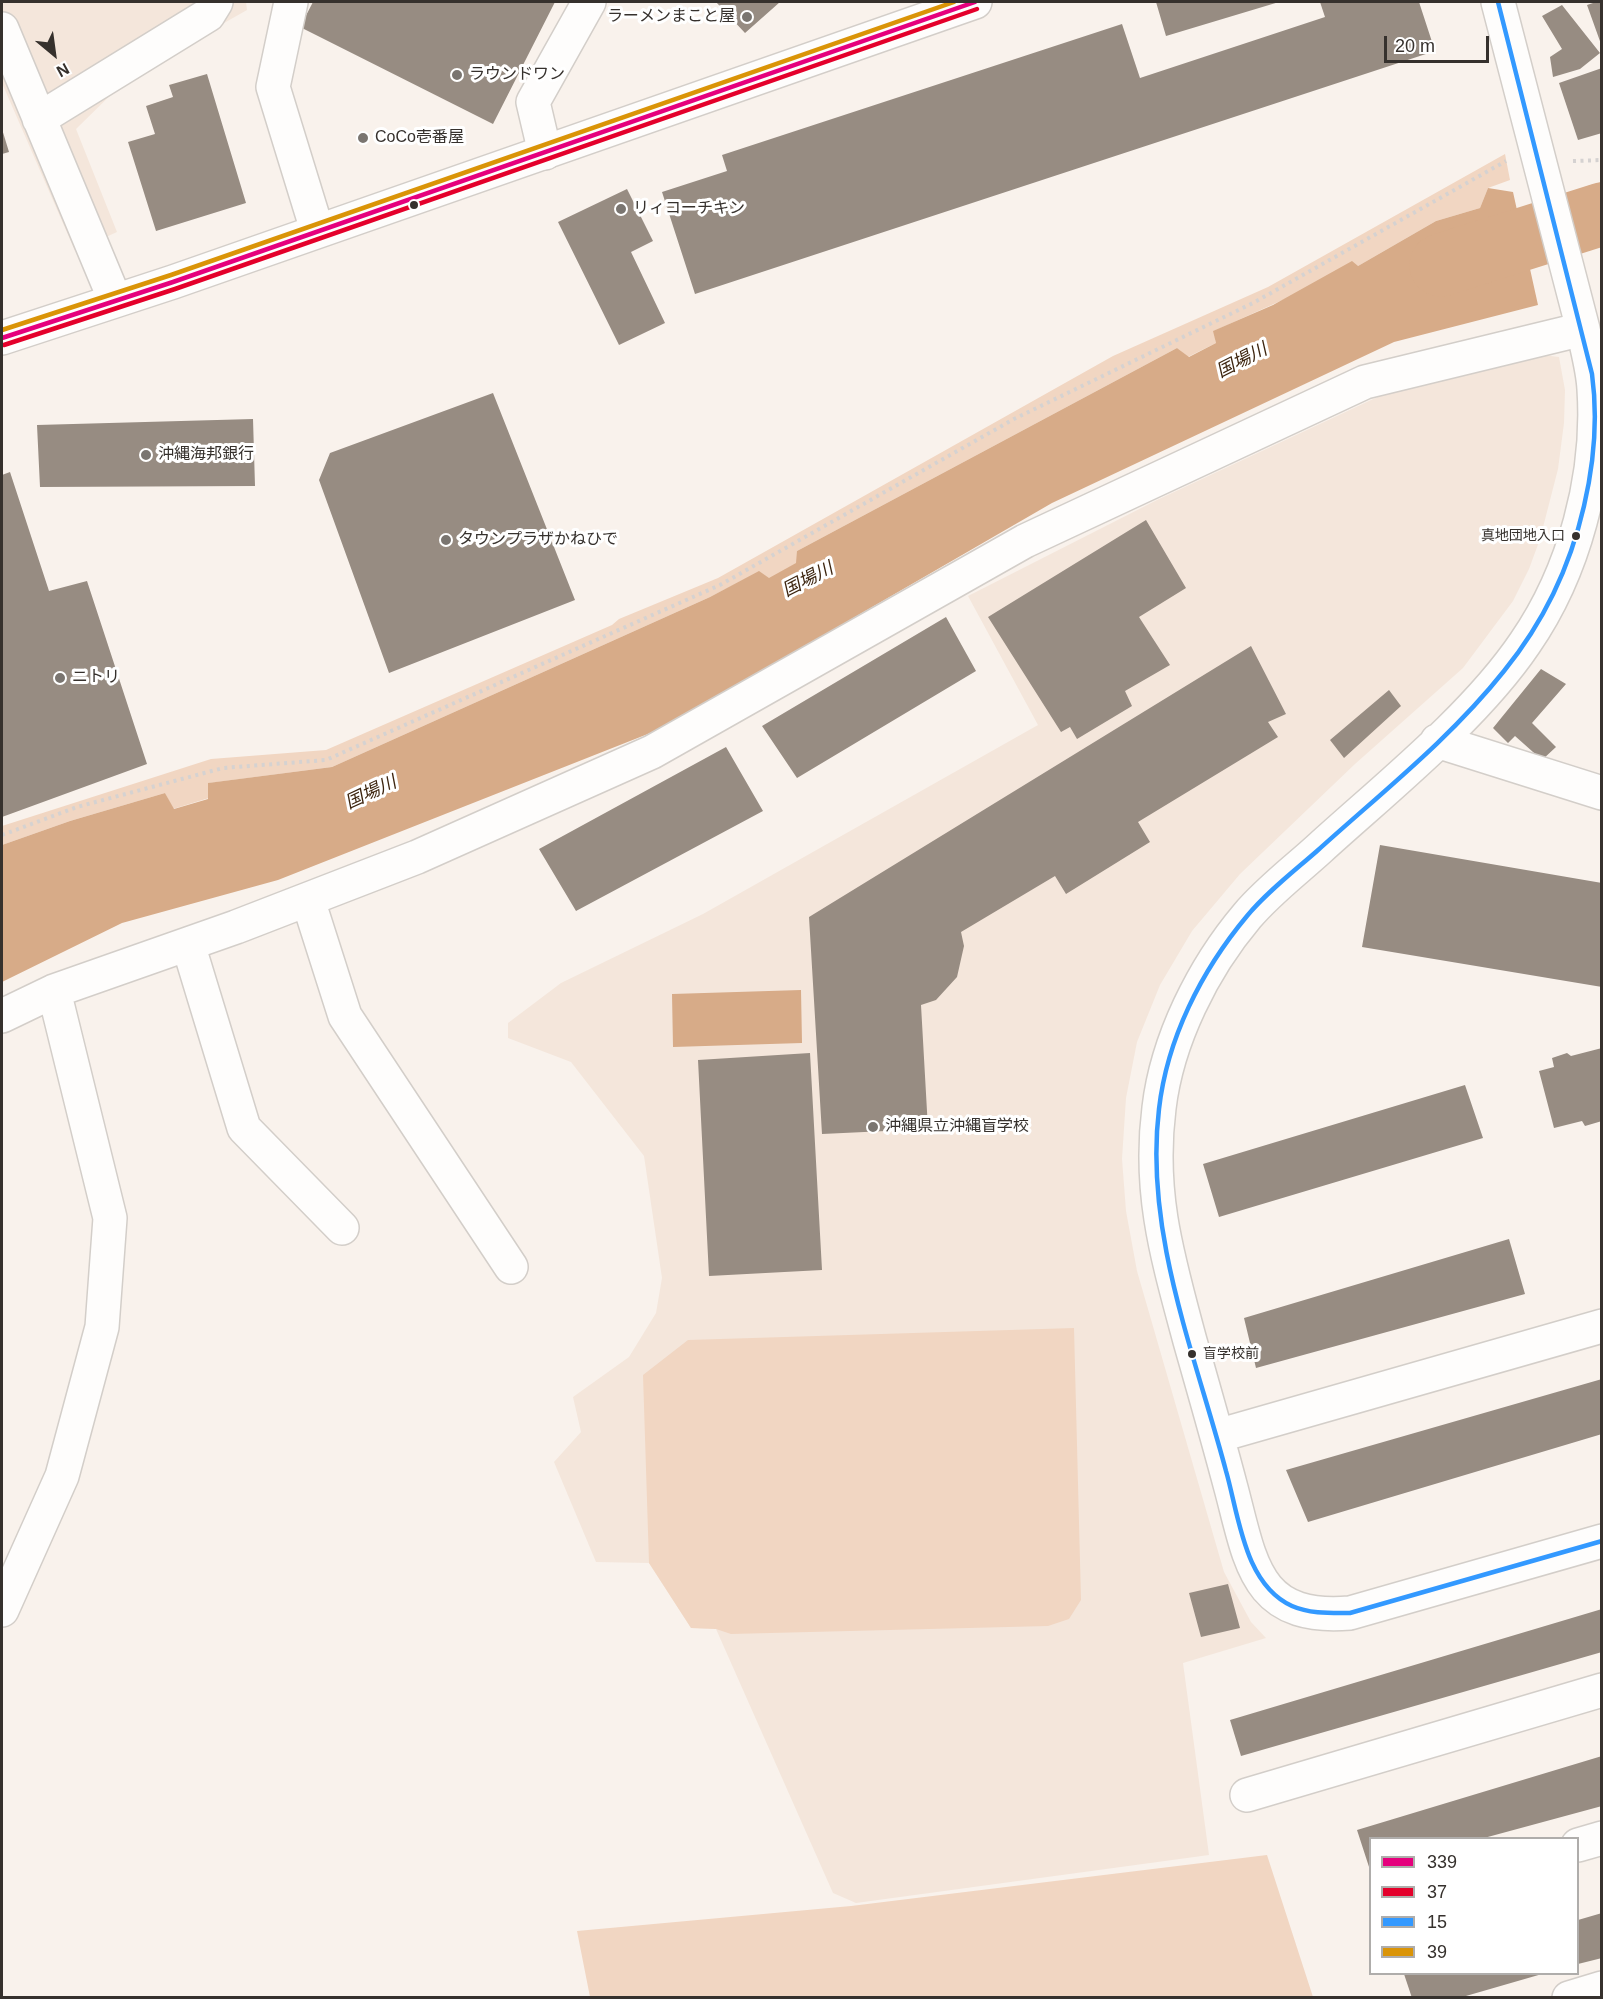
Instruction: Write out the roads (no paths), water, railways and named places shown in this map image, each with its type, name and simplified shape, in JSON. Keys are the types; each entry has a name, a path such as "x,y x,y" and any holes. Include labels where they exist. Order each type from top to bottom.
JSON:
{"main road":[{"path":"39,119 208,15 216,2"},
{"path":"291,2 273,87 317,230"},
{"path":"545,153 533,102 589,2"},
{"path":"2,338 545,153 975,2"},
{"path":"1498,2 1537,149 1556,172 1594,384 1597,446 1582,511 1567,563 1548,605 1526,643 1503,672 1437,741 1249,914 1218,956 1198,990 1173,1048 1159,1105 1156,1197 1166,1254 1240,1523 1260,1579 1271,1594 1287,1605 1302,1611 1323,1615 1350,1613 1602,1541"},
{"path":"2,29 115,300"},
{"path":"2,1016 54,991 308,900 417,857 652,752 1025,540 1365,382 1580,315"},
{"path":"1437,741 1602,794"},
{"path":"308,900 345,1016 511,1267"},
{"path":"188,944 244,1128 342,1228"},
{"path":"2,1610 62,1476 102,1326 110,1218 54,991"},
{"path":"1217,1436 1602,1326"},
{"path":"1247,1795 1602,1690"},
{"path":"1579,1845 1602,1838"},
{"path":"1569,1998 1602,1988"}],"water":[{"path":"1602,182 1601,237 1588,186"},
{"path":"1488,188 1513,192 1538,305 1394,342 1052,503 663,728 278,880 122,923 2,982 2,845 70,821 165,793 174,809 208,799 208,783 332,767 710,597 759,571 769,578 796,563 797,551 1177,348 1189,357 1216,343 1213,331 1273,305 1352,261 1358,266 1436,221 1480,208"},
{"path":"801,990 802,1043 673,1047 672,994"}],"waterway":[{"name":"国場川","path":"1441,265 1602,214"}],"place":[{"name":"ラーメンまこと屋","path":"747,17"},
{"name":"ラウンドワン","path":"457,75"},
{"name":"CoCo壱番屋","path":"363,138"},
{"name":"リィコーチキン","path":"621,209"},
{"name":"沖縄海邦銀行","path":"146,455"},
{"name":"真地団地入口","path":"1576,536"},
{"name":"タウンプラザかねひで","path":"446,540"},
{"name":"ニトリ","path":"60,678"},
{"name":"沖縄県立沖縄盲学校","path":"873,1127"},
{"name":"盲学校前","path":"1192,1354"}]}
